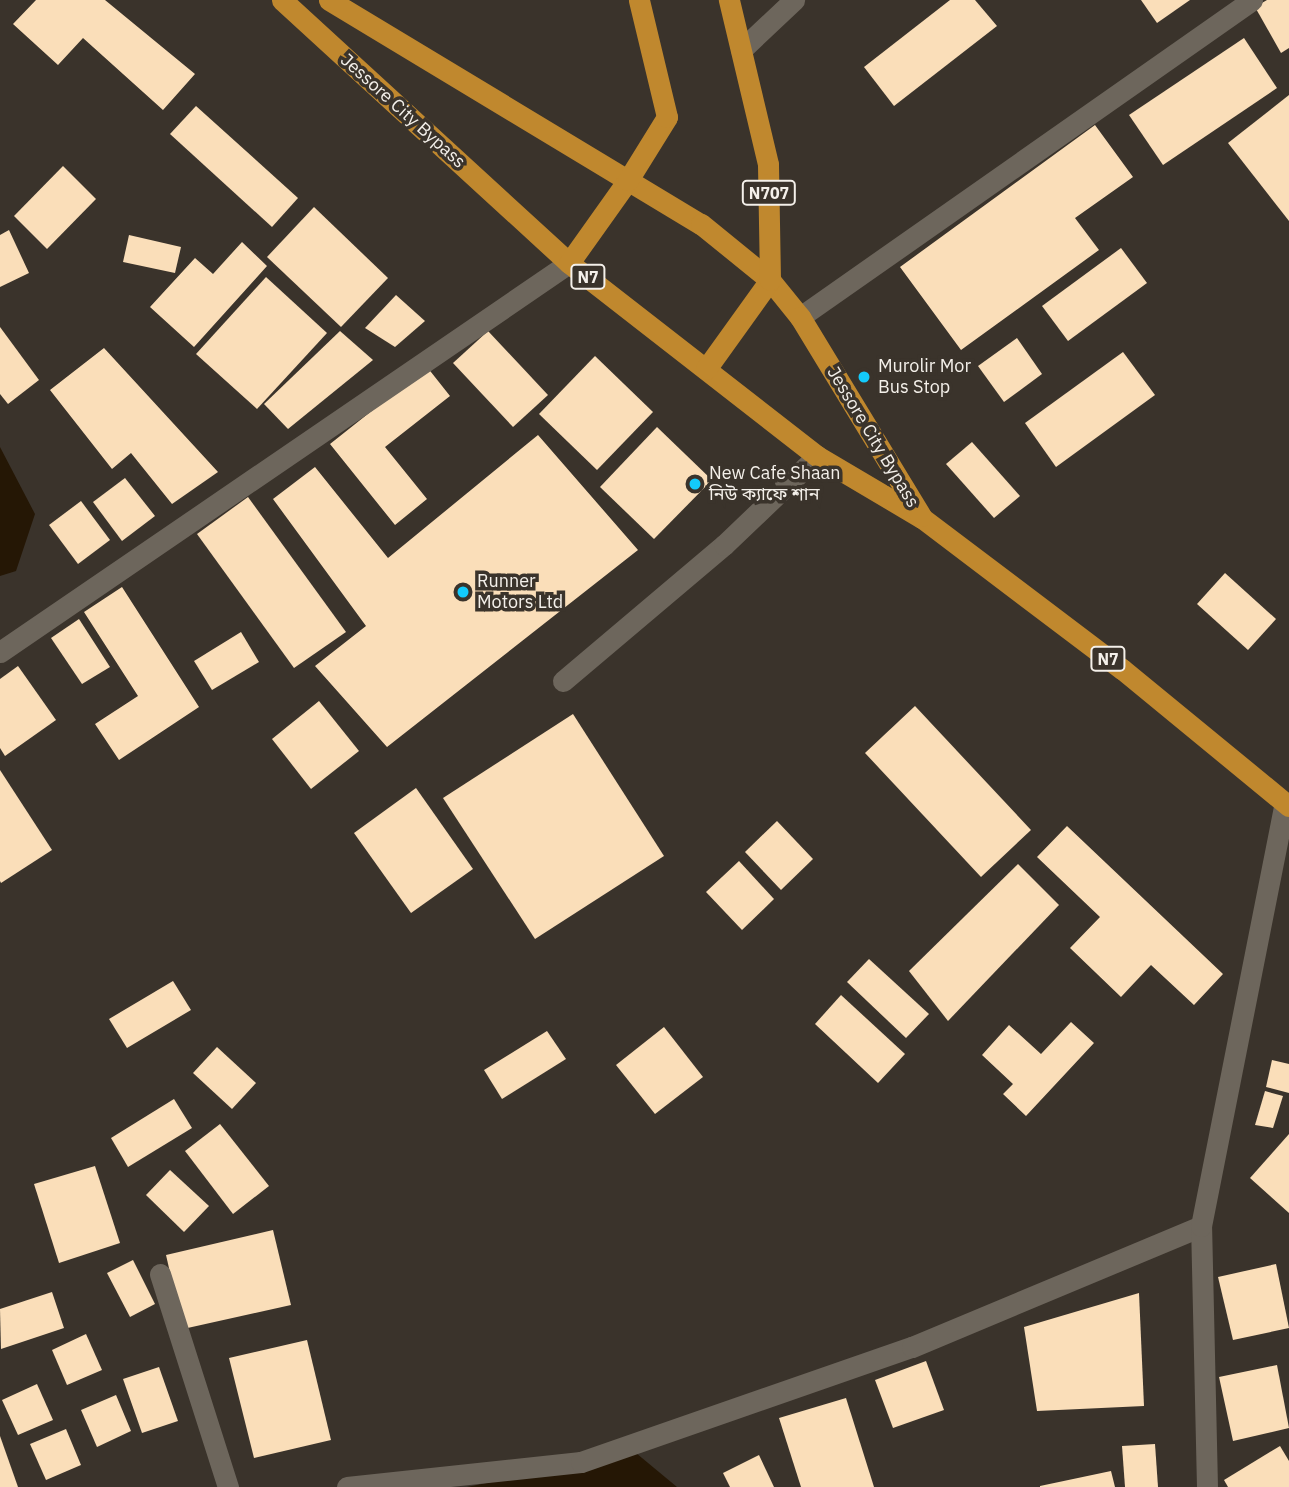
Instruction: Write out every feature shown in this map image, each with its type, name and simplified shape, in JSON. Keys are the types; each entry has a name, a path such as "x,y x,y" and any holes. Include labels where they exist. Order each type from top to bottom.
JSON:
{"highway":[{"name":"Jessore City Bypass","path":"282,0 569,263 817,456 922,518"},
{"name":"Jessore City Bypass","path":"329,0 701,224 770,280 800,317 922,518"},
{"path":"569,263 628,180 667,117 639,0"},
{"name":"N707","path":"729,0 768,164 770,280"},
{"path":"706,369 770,280"},
{"name":"N7","path":"922,518 1122,669 1287,804"}],"street":[{"path":"741,50 794,0"},
{"path":"800,317 1252,0"},
{"path":"0,652 569,263"},
{"path":"563,681 724,545 817,456"},
{"path":"1207,1487 1201,1226 1287,804"},
{"path":"347,1487 580,1462 912,1348 1201,1226"},
{"path":"160,1274 228,1487"}],"shaded area":[{"path":"0,447 35,514 16,571 0,576"},
{"path":"636,1453 677,1487 467,1487"}],"building":[{"path":"36,0 105,0 195,74 163,110 83,38 58,65 13,24"},
{"path":"950,0 975,0 997,26 894,106 864,67"},
{"path":"1141,0 1190,0 1157,23"},
{"path":"1267,0 1289,0 1289,48 1281,53 1255,7"},
{"path":"1244,38 1277,88 1163,165 1129,115"},
{"path":"1289,95 1289,221 1228,143"},
{"path":"196,106 298,198 272,227 170,134"},
{"path":"1095,125 1133,177 1075,218 1099,250 961,350 900,267"},
{"path":"63,166 96,199 47,249 14,216"},
{"path":"314,207 388,278 341,327 267,257"},
{"path":"9,230 29,273 0,287 0,235"},
{"path":"129,235 181,247 175,273 123,262"},
{"path":"242,242 267,266 194,347 150,307 195,258 213,274"},
{"path":"1121,248 1147,283 1068,341 1042,306"},
{"path":"266,277 327,333 257,409 196,354"},
{"path":"396,295 425,321 395,347 365,328"},
{"path":"0,327 39,380 8,404 0,394"},
{"path":"340,331 373,360 288,429 264,404"},
{"path":"488,331 548,395 513,427 453,363"},
{"path":"1017,338 1042,374 1004,402 978,366"},
{"path":"104,348 218,472 172,504 131,453 112,469 50,390"},
{"path":"1123,352 1155,395 1056,467 1025,423"},
{"path":"595,356 653,412 597,470 539,414"},
{"path":"427,367 450,396 385,447 427,499 395,525 330,444"},
{"path":"657,427 712,480 654,539 600,487"},
{"name":"Runner Motors Ltd","path":"538,435 638,550 387,747 315,666 366,626 273,499 315,467 388,558"},
{"path":"972,442 1020,496 994,518 946,464"},
{"path":"125,478 155,516 122,541 93,502"},
{"path":"248,497 346,632 294,668 197,534"},
{"path":"81,501 110,540 78,564 49,525"},
{"path":"1225,573 1276,619 1248,650 1197,604"},
{"path":"122,587 199,707 119,760 95,724 138,696 84,612"},
{"path":"79,619 110,667 82,684 51,638"},
{"path":"241,632 259,662 212,690 194,661"},
{"path":"18,666 56,720 5,756 0,748 0,679"},
{"path":"319,701 359,751 311,789 272,739"},
{"path":"915,706 1031,830 981,877 865,753"},
{"path":"573,714 664,856 535,939 443,798"},
{"path":"0,770 52,850 1,883 0,881"},
{"path":"416,788 473,869 411,913 354,833"},
{"path":"777,821 813,859 781,890 745,852"},
{"path":"1067,826 1223,974 1194,1005 1151,965 1121,997 1070,948 1100,917 1037,857"},
{"path":"739,861 774,899 742,930 706,892"},
{"path":"1018,864 1059,905 948,1021 909,971"},
{"path":"869,959 929,1014 906,1038 847,982"},
{"path":"173,981 191,1010 127,1048 109,1019"},
{"path":"841,995 905,1054 878,1083 815,1024"},
{"path":"1071,1022 1094,1043 1026,1116 1003,1094 1013,1084 982,1055 1009,1025 1041,1054"},
{"path":"664,1027 703,1077 655,1114 616,1065"},
{"path":"547,1031 566,1059 502,1099 484,1070"},
{"path":"217,1047 256,1083 232,1109 193,1073"},
{"path":"1272,1060 1289,1064 1289,1093 1266,1087"},
{"path":"1265,1091 1283,1096 1273,1128 1255,1125"},
{"path":"174,1099 192,1128 128,1167 111,1138"},
{"path":"220,1124 269,1186 233,1214 185,1151"},
{"path":"1289,1134 1289,1213 1250,1178"},
{"path":"95,1166 120,1243 59,1263 34,1184"},
{"path":"170,1170 209,1206 184,1232 146,1195"},
{"path":"273,1230 291,1305 183,1329 166,1255"},
{"path":"133,1260 155,1304 130,1317 107,1273"},
{"path":"1276,1264 1289,1328 1233,1340 1218,1277"},
{"path":"52,1292 64,1328 1,1349 0,1309"},
{"path":"1139,1293 1144,1406 1037,1411 1024,1327"},
{"path":"86,1334 102,1370 67,1385 52,1350"},
{"path":"307,1340 331,1440 254,1458 229,1358"},
{"path":"926,1361 944,1410 893,1428 875,1380"},
{"path":"1277,1365 1289,1428 1233,1441 1219,1377"},
{"path":"159,1367 178,1421 142,1433 123,1379"},
{"path":"37,1384 53,1420 18,1435 2,1400"},
{"path":"116,1395 131,1431 97,1447 81,1410"},
{"path":"846,1398 874,1487 801,1487 779,1418"},
{"path":"66,1429 81,1465 46,1480 30,1444"},
{"path":"0,1436 18,1487 0,1487"},
{"path":"1155,1444 1158,1487 1125,1487 1122,1446"},
{"path":"1280,1446 1289,1461 1289,1487 1228,1487 1224,1480"},
{"path":"759,1455 774,1487 730,1487 723,1473"},
{"path":"1111,1471 1115,1487 1040,1487 1040,1486"}],"place":[{"name":"Murolir Mor Bus Stop","path":"864,377"},
{"name":"New Cafe Shaan নিউ ক্যাফে শান","path":"695,484"},
{"name":"Runner Motors Ltd","path":"463,592"}]}
